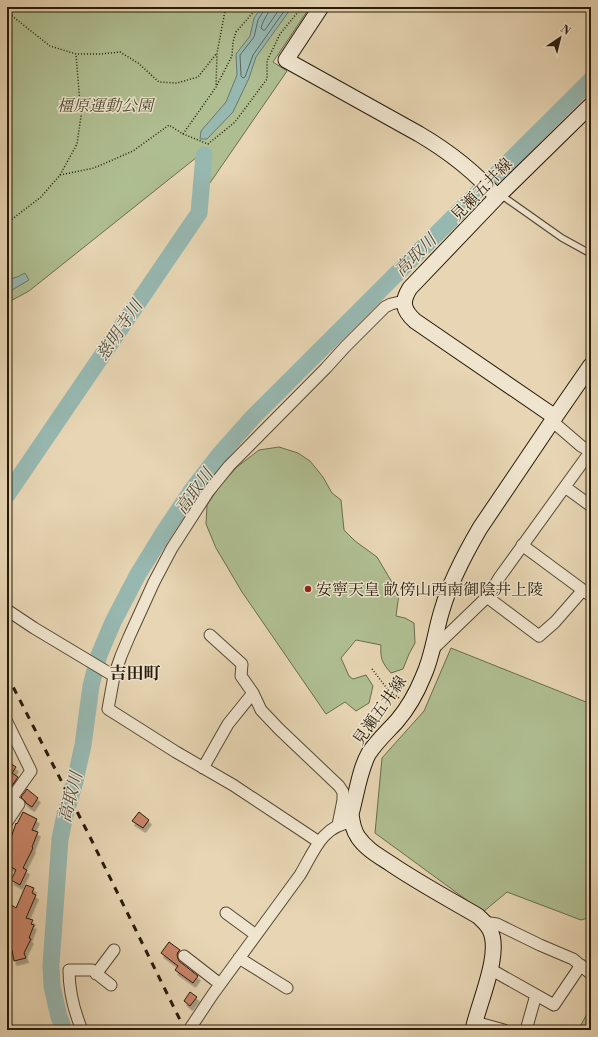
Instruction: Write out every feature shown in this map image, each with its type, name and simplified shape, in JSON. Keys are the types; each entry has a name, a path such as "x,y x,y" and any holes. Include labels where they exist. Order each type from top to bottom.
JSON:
{"main road":[{"path":"321,7 286,60 430,140 453,156 497,195"},
{"name":"見瀬五井線","path":"404,302 410,288 497,195 591,105"},
{"path":"404,302 405,309 415,320 553,419"},
{"name":"見瀬五井線","path":"345,824 351,814 364,765 369,754 408,705 424,676 442,610 451,585 464,557 480,528 591,365"},
{"path":"345,824 354,830 365,846 373,853 419,882 478,916 486,923 491,932 494,950 490,970 474,1026"}],"street":[{"path":"319,842 233,785 176,752 108,709 111,675 154,582 172,548 217,479 385,307 391,304 404,302"},
{"path":"432,650 487,597 522,545 590,452 577,443 553,419"},
{"path":"565,487 591,506"},
{"path":"487,597 539,636 587,594 522,545"},
{"path":"7,610 111,675"},
{"path":"189,1030 220,984 302,871 319,842 330,830 345,824 343,792 339,786 261,710 253,693 242,676 242,664 210,635"},
{"path":"203,768 228,724 253,693"},
{"path":"7,722 31,771 9,798 19,804 7,822"},
{"path":"226,913 256,935"},
{"path":"486,923 497,924 540,946 566,956 581,965 591,974"},
{"path":"96,974 114,950"},
{"path":"184,956 220,984"},
{"path":"239,958 287,988"},
{"path":"490,970 554,1005 581,965"},
{"path":"82,1030 72,999 69,982 69,970 92,970 111,985"},
{"path":"526,1030 536,995"},
{"path":"474,1026 504,1030"}],"lane":[{"path":"497,195 562,238 591,254"}],"path":[{"path":"216,87 217,52 227,7"},
{"path":"183,134 216,87 232,56 233,42 236,32 258,7"},
{"path":"60,175 94,168 133,151 169,126 183,134 208,144 235,122 267,79 267,61 280,34 302,7"},
{"path":"7,12 50,46 76,54 120,52 138,63 159,82 177,84 198,77 217,52"},
{"path":"7,223 41,197 60,175 77,144 81,116 76,54"},
{"path":"372,669 389,691 408,705"}],"green space":[{"name":"橿原運動公園","path":"7,7 310,7 273,62 287,71 203,193 208,150 202,153 29,291 7,303"},
{"path":"279,447 298,453 310,461 323,477 332,493 341,500 344,530 355,541 377,557 399,594 396,616 405,618 414,623 415,643 403,669 391,673 382,660 381,645 356,640 341,658 349,676 353,679 366,675 373,686 369,703 356,711 345,702 326,714 242,592 216,548 206,524 207,505 219,487 237,467 259,450"},
{"path":"451,648 591,704 591,917 581,920 507,892 483,912 375,833 382,758 424,711"},
{"path":"591,1007 591,1030 578,1030"}],"water":[{"path":"262,7 292,7 256,57 249,78 233,112 207,139 200,139 201,131 226,102 237,75 236,54 250,36 254,18"},
{"path":"25,273 29,280 7,293 7,280"}],"building":[{"path":"7,761 16,767 12,773 18,777 9,790 7,789"},
{"path":"27,789 38,798 32,807 21,797"},
{"path":"23,812 37,819 32,830 38,832 32,847 33,848 23,868 27,870 20,885 11,880 16,870 7,864 7,857 12,848 7,845 7,832 12,835 16,823 17,824"},
{"path":"139,812 149,820 143,828 132,821"},
{"path":"26,885 34,888 32,893 36,895 26,918 33,920 31,924 34,925 29,938 31,939 24,953 26,958 14,961 12,950 7,946 7,902 16,908"},
{"path":"169,942 180,950 177,955 179,961 198,976 193,983 175,970 178,966 161,953"},
{"path":"190,992 197,997 190,1006 184,1001"}],"waterway":[{"name":"高取川","path":"64,1030 59,1017 52,986 51,965 60,839 83,745 91,686 99,655 113,622 137,576 192,490 220,454 253,417 591,80"},
{"name":"慈明寺川","path":"7,495 199,213 204,155"}],"railway":[{"path":"7,675 89,835 185,1030"}],"place":[{"name":"安寧天皇 畝傍山西南御陰井上陵","path":"308,589"}],"district":[{"name":"吉田町","path":"135,673"}]}
